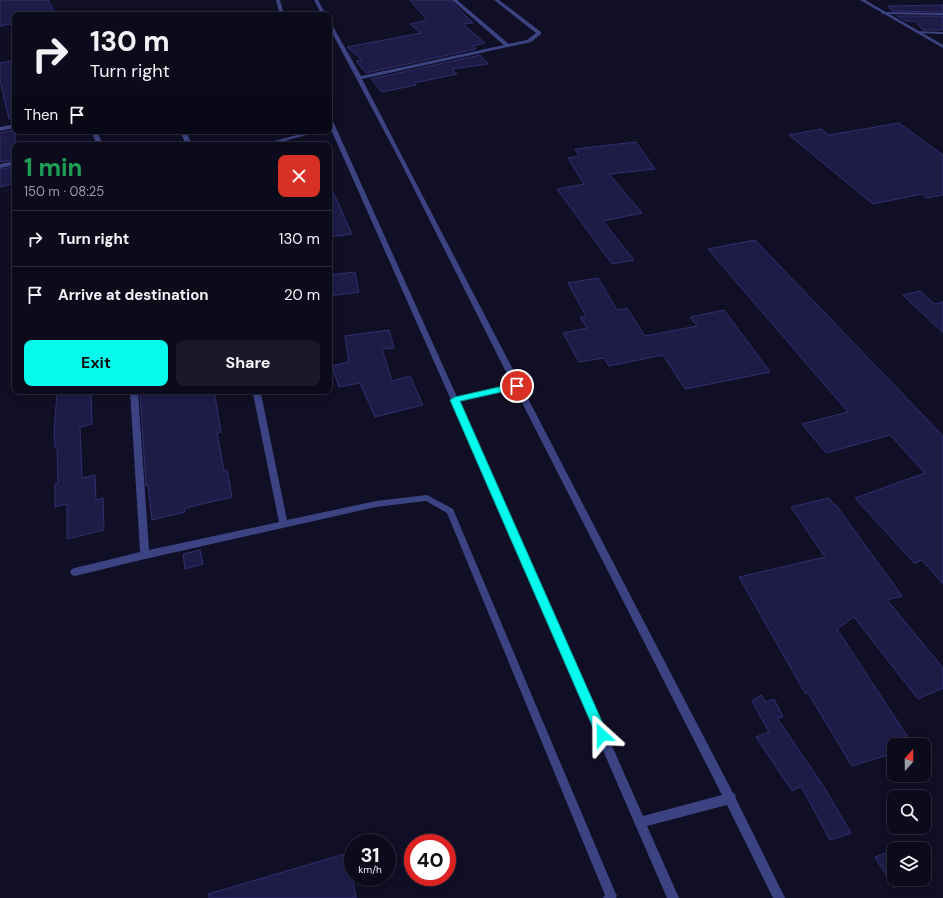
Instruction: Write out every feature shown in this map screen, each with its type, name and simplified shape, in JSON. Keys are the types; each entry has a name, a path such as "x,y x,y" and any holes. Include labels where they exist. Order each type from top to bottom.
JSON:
{"street":[{"path":"278,0 281,12"},
{"path":"316,0 322,12"},
{"path":"454,0 508,46"},
{"path":"360,78 529,41 539,33 496,0"},
{"path":"862,0 943,47"},
{"path":"884,13 943,14"},
{"path":"332,28 360,78 517,386 731,798 779,898"},
{"path":"918,32 943,33"},
{"path":"0,129 12,127"},
{"path":"332,129 455,400 673,898"},
{"path":"274,142 307,134"},
{"path":"0,166 12,164"},
{"path":"455,400 517,386"},
{"path":"134,394 146,555"},
{"path":"257,394 284,524"},
{"path":"75,572 376,504 426,498 450,511 599,869 610,896 609,898"},
{"path":"640,822 731,798"}],"building":[{"path":"0,0 48,0 54,12 12,12 12,24 0,26"},
{"path":"410,0 450,0 473,23 463,24 485,43 473,46 476,49 366,73 356,61 362,60 347,47 421,33 410,24 427,20"},
{"path":"943,5 943,12 892,11 888,6"},
{"path":"897,16 943,16 943,30 923,30 915,21 905,21"},
{"path":"480,55 488,64 452,69 457,74 414,83 416,85 382,92 371,79"},
{"path":"12,61 12,118 9,119 0,81 0,63"},
{"path":"899,123 943,155 943,195 927,198 922,194 873,204 789,135 821,129 829,135"},
{"path":"12,131 12,134 15,134 15,142 12,142 12,160 0,162 0,133"},
{"path":"636,142 655,169 609,174 642,213 603,221 634,260 612,264 557,189 584,184 568,158 579,156 575,149"},
{"path":"12,167 12,184 0,187 0,169"},
{"path":"332,190 352,234 332,237"},
{"path":"755,240 943,436 943,584 922,560 914,563 855,498 925,473 890,435 826,453 802,424 848,412 708,249"},
{"path":"355,272 359,292 332,296 332,275"},
{"path":"598,278 617,310 627,308 645,336 697,326 690,317 724,310 770,372 685,389 663,355 609,366 604,358 579,362 563,333 587,328 580,317 586,316 568,283"},
{"path":"920,291 934,304 943,302 943,333 903,295"},
{"path":"389,330 394,348 382,349 392,381 410,376 423,405 375,417 360,383 339,387 332,366 349,362 345,336"},
{"path":"57,394 91,394 92,424 80,427 82,478 95,475 96,500 103,498 104,530 67,539 67,504 55,507 55,484 58,483 57,447 55,447 54,435"},
{"path":"140,394 215,394 221,432 217,433 224,470 227,470 232,497 185,508 185,512 152,520 148,485 146,486"},
{"path":"829,498 834,505 836,505 902,596 887,600 943,668 943,688 918,699 854,617 837,629 908,738 887,738 887,755 852,766 808,693 805,693 739,577 825,557 791,507"},
{"path":"200,550 203,564 185,569 183,554"},
{"path":"761,695 766,702 774,699 783,717 777,718 824,787 851,833 830,840 801,786 792,791 756,737 769,732 752,701"},
{"path":"887,853 887,877 875,857"},
{"path":"344,854 344,886 354,886 356,898 209,898 208,894"}],"route":[{"path":"517,386 455,400 602,735"}]}
